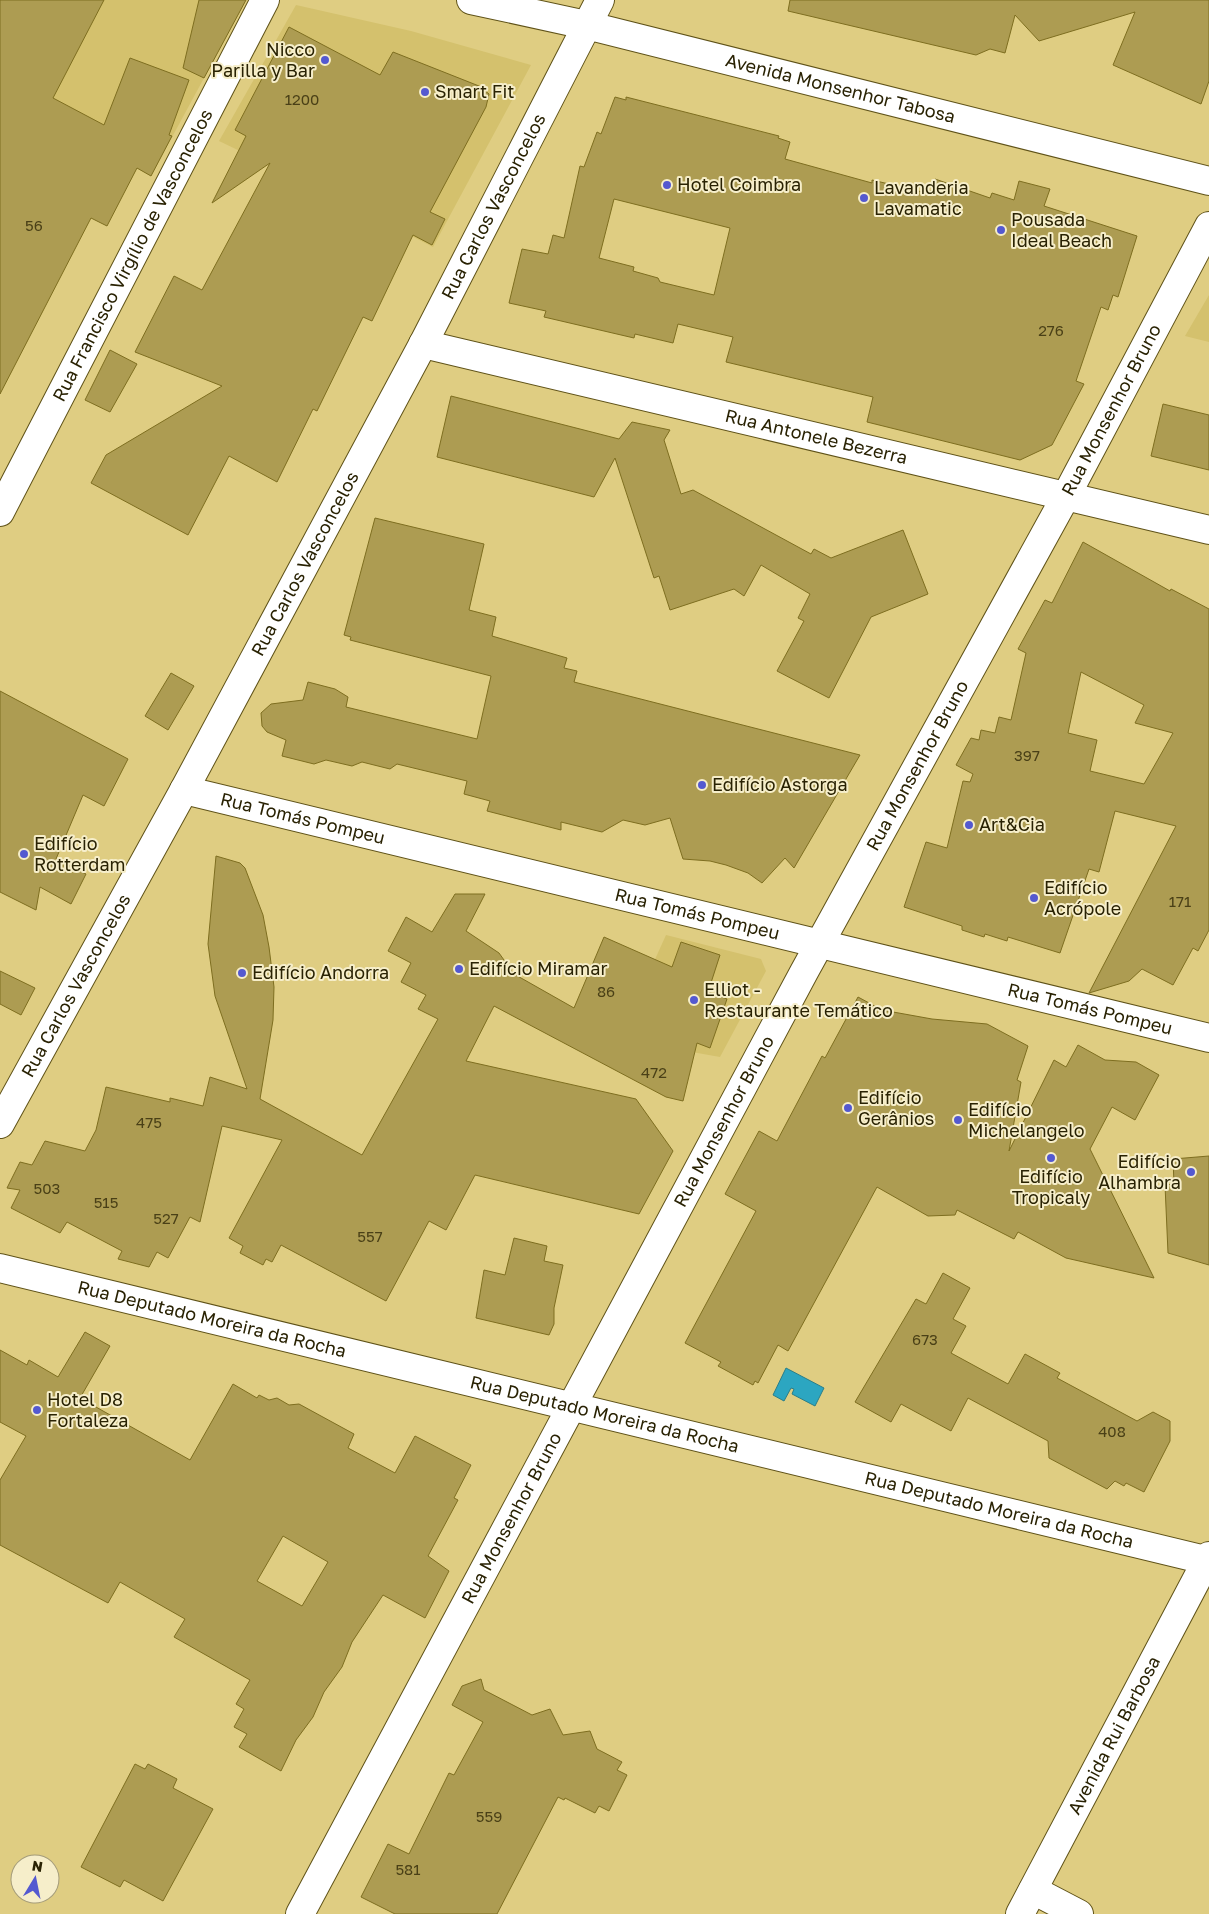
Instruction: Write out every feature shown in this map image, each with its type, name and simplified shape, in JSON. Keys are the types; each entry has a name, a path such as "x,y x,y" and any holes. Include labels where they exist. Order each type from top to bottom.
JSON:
{"street":[{"name":"Rua Francisco Virgílio de Vasconcelos","path":"0,512 265,0"},
{"name":"Avenida Monsenhor Tabosa","path":"471,0 586,25 1209,181"},
{"name":"Rua Carlos Vasconcelos","path":"0,1124 184,790 423,344 600,0"},
{"name":"Rua Monsenhor Bruno","path":"300,1914 819,943 1066,496 1209,226"},
{"name":"Rua Antonele Bezerra","path":"423,344 1209,530"},
{"name":"Rua Tomás Pompeu","path":"184,790 1209,1038"},
{"name":"Rua Deputado Moreira da Rocha","path":"0,1268 1208,1559"},
{"name":"Avenida Rui Barbosa","path":"1020,1914 1208,1559"},
{"path":"1033,1890 1079,1914"}],"shaded area":[{"path":"79,0 229,0 244,4 151,176 22,107"},
{"path":"296,5 411,31 531,65 433,247 219,141"},
{"path":"1209,295 1209,342 1185,336"},
{"path":"666,935 761,959 766,971 720,1057 619,1039"}],"water":[{"path":"786,1368 824,1388 815,1406 792,1394 794,1389 791,1388 784,1401 773,1395"}],"building":[{"path":"0,0 104,0 53,98 104,125 130,58 189,80 169,135 172,136 151,176 137,168 107,226 91,218 0,394"},
{"path":"199,0 246,0 204,78 183,68"},
{"path":"790,0 1209,0 1209,81 1201,104 1113,65 1135,12 1039,41 1015,15 1005,53 990,49 976,55 788,11"},
{"path":"289,27 380,75 393,52 479,86 489,94 486,107 430,212 445,219 432,245 413,235 372,321 363,317 317,411 313,409 277,482 229,456 188,535 91,483 106,455 222,386 135,352 174,276 202,290 270,163 212,203 246,136 235,130"},
{"path":"615,97 626,100 626,97 779,136 778,138 790,142 785,159 872,183 872,180 927,193 927,190 931,191 935,179 990,198 992,193 1014,200 1019,181 1050,189 1044,206 1137,236 1118,297 1113,295 1108,310 1101,307 1076,381 1084,384 1052,445 1020,460 867,422 873,397 726,362 733,337 678,324 673,343 635,334 634,338 544,317 546,311 509,303 522,249 548,254 553,235 564,238 580,166 584,167 597,132 601,134","holes":["614,199 730,228 714,295 660,282 658,278 633,271 634,267 599,258"]},
{"path":"110,350 137,364 110,412 85,400"},
{"path":"451,396 619,439 632,422 670,430 664,440 681,494 693,490 811,554 814,549 831,558 903,530 928,594 871,617 829,698 777,671 804,621 798,618 810,594 761,565 744,596 734,589 670,610 659,576 654,578 615,458 594,497 437,457"},
{"path":"1163,404 1209,415 1209,470 1151,456"},
{"path":"375,518 484,544 469,610 496,617 492,636 567,658 564,668 577,671 574,682 860,755 794,868 785,858 762,883 748,873 726,865 710,861 683,859 670,818 645,825 623,820 602,832 561,822 561,830 487,811 490,801 464,794 467,781 397,764 390,769 362,762 352,766 326,760 314,764 282,756 286,740 267,732 262,726 261,713 271,704 303,700 308,682 335,689 348,697 346,707 477,739 491,676 350,640 351,637 344,635"},
{"path":"1083,542 1170,591 1171,589 1209,609 1209,930 1198,951 1193,948 1173,985 1142,969 1129,981 1089,993 1176,826 1115,811 1099,872 1089,869 1060,953 1008,937 1007,941 985,934 984,937 962,930 962,926 904,907 926,842 947,848 963,781 970,782 973,774 956,765 971,738 979,740 981,730 995,733 999,717 1011,720 1026,653 1018,649 1045,600 1052,603","holes":["1081,672 1144,705 1135,723 1173,733 1144,784 1090,771 1097,740 1068,733"]},
{"path":"171,673 194,686 168,730 145,716"},
{"path":"0,691 128,759 104,806 83,795 56,859 86,874 71,904 40,887 36,910 0,892"},
{"path":"216,856 240,863 245,868 263,915 269,947 274,987 273,1020 260,1099 362,1155 438,1019 418,1009 426,995 401,982 411,963 388,951 406,917 432,932 455,894 485,894 466,931 499,953 514,974 574,1008 604,937 672,967 681,942 720,955 708,992 727,999 710,1048 697,1043 683,1101 666,1097 494,1006 466,1061 636,1099 673,1151 639,1214 475,1175 446,1230 429,1221 386,1301 281,1245 272,1262 266,1259 263,1265 240,1253 243,1246 229,1238 282,1140 222,1126 200,1222 190,1217 168,1258 157,1252 149,1267 118,1259 122,1251 67,1222 60,1233 11,1208 20,1190 7,1188 20,1162 32,1165 45,1141 85,1151 96,1130 106,1087 170,1102 170,1098 203,1106 210,1077 247,1089 215,996 208,944"},
{"path":"0,971 35,988 21,1015 0,1004"},
{"path":"858,997 882,1010 932,1019 987,1024 1028,1046 1017,1080 1021,1082 1009,1151 1054,1060 1066,1067 1078,1045 1105,1060 1136,1062 1159,1075 1135,1120 1112,1107 1090,1149 1154,1278 1066,1258 1018,1232 1014,1239 957,1210 955,1215 928,1216 877,1187 788,1351 778,1345 758,1383 755,1381 753,1385 718,1366 721,1362 685,1343 756,1211 725,1194 759,1131 777,1141 822,1056 825,1058"},
{"name":"Edifício Alhambra","path":"1209,1156 1209,1265 1168,1253 1165,1185 1174,1184 1173,1159"},
{"path":"514,1238 547,1246 544,1261 563,1265 554,1308 554,1324 549,1335 476,1318 484,1270 505,1275"},
{"path":"943,1273 970,1288 953,1319 966,1326 951,1353 1008,1384 1025,1354 1060,1373 1057,1378 1137,1421 1153,1412 1170,1421 1170,1441 1144,1492 1126,1483 1124,1486 1115,1481 1107,1489 1049,1458 1048,1441 968,1398 951,1431 901,1404 891,1422 855,1402 916,1299 926,1304"},
{"path":"85,1332 110,1346 80,1398 190,1460 233,1384 257,1398 259,1395 269,1400 277,1398 289,1405 299,1404 354,1434 348,1448 395,1473 415,1436 471,1465 454,1498 458,1500 428,1556 449,1571 425,1618 383,1595 352,1642 342,1667 324,1692 313,1717 296,1740 281,1771 239,1747 247,1734 234,1727 244,1709 236,1704 250,1680 174,1637 185,1619 120,1582 108,1603 0,1545 0,1480 26,1436 0,1422 0,1350 27,1365 29,1360 58,1377","holes":["283,1536 328,1562 302,1606 257,1581"]},
{"path":"481,1679 484,1690 532,1715 550,1709 563,1735 590,1731 597,1749 622,1762 617,1770 627,1775 609,1811 599,1806 595,1813 565,1798 564,1800 558,1797 497,1914 395,1914 361,1897 388,1844 409,1854 449,1773 454,1775 483,1722 452,1705 462,1686"},
{"path":"135,1764 145,1769 148,1764 177,1779 173,1788 213,1809 163,1901 124,1880 120,1887 81,1867"}],"place":[{"name":"Nicco Parilla y Bar","path":"325,60"},
{"name":"Smart Fit","path":"425,92"},
{"name":"Hotel Coimbra","path":"667,185"},
{"name":"Lavanderia Lavamatic","path":"864,198"},
{"name":"Pousada Ideal Beach","path":"1001,230"},
{"name":"Edifício Astorga","path":"702,785"},
{"name":"Art&Cia","path":"969,825"},
{"name":"Edifício Rotterdam","path":"24,854"},
{"name":"Edifício Acrópole","path":"1034,898"},
{"name":"Edifício Miramar","path":"459,969"},
{"name":"Edifício Andorra","path":"242,973"},
{"name":"Elliot - Restaurante Temático","path":"694,1000"},
{"name":"Edifício Gerânios","path":"848,1108"},
{"name":"Edifício Michelangelo","path":"958,1120"},
{"name":"Edifício Tropicaly","path":"1051,1158"},
{"name":"Edifício Alhambra","path":"1191,1172"},
{"name":"Hotel D8 Fortaleza","path":"37,1410"}]}
